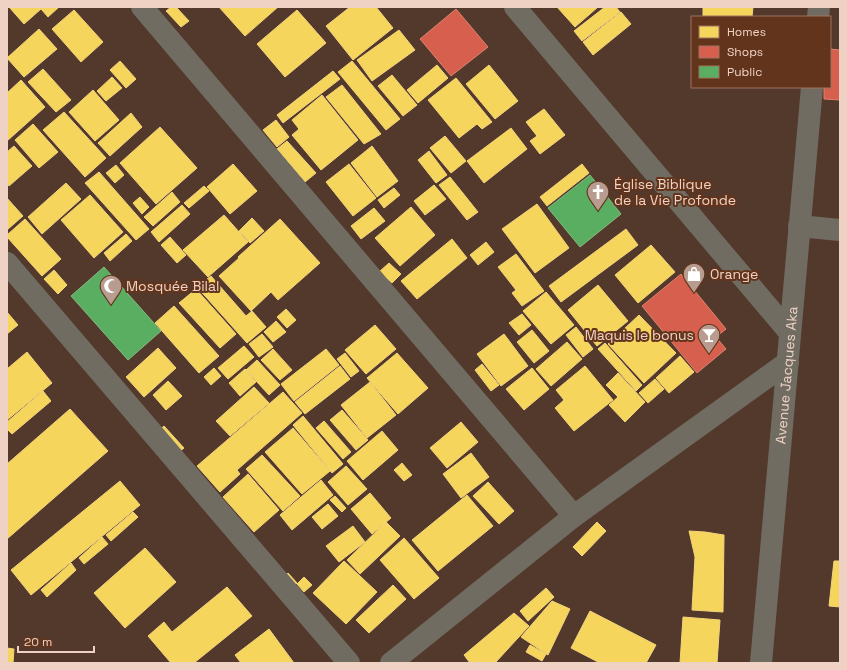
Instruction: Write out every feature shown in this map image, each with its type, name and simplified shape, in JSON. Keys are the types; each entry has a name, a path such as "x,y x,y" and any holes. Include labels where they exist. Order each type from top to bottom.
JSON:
{"street":[{"path":"142,7 574,516"},
{"path":"515,7 790,333"},
{"name":"Avenue Jacques Aka","path":"761,663 812,88"},
{"path":"800,226 840,230"},
{"path":"7,263 350,663"},
{"path":"391,663 574,516 788,362"}],"building: Homes":[{"path":"9,7 59,7 48,17 41,9 24,24"},
{"path":"171,7 176,7 189,21 181,27 166,11"},
{"path":"219,7 278,7 245,36"},
{"path":"350,7 376,7 393,28 353,60 326,26"},
{"path":"557,7 598,7 575,27"},
{"path":"605,7 616,7 620,12 582,41 574,31"},
{"path":"703,7 753,7 752,16 703,16"},
{"path":"74,10 103,42 81,62 52,29"},
{"path":"297,10 326,43 285,77 257,44"},
{"path":"621,12 631,24 593,55 583,42"},
{"path":"39,29 57,49 24,77 7,58"},
{"path":"399,30 415,50 372,81 357,60"},
{"path":"120,61 136,79 126,88 110,70"},
{"path":"352,61 400,119 386,130 338,72"},
{"path":"437,65 448,78 418,103 407,90"},
{"path":"489,65 518,101 495,119 466,84"},
{"path":"43,69 71,100 56,112 28,82"},
{"path":"333,71 340,79 283,123 277,115"},
{"path":"392,75 417,105 403,116 378,86"},
{"path":"112,77 122,88 106,101 97,91"},
{"path":"456,78 492,122 482,129 477,124 459,138 428,100"},
{"path":"21,80 45,107 7,141 7,93"},
{"path":"342,85 381,134 364,144 326,97"},
{"path":"93,90 119,120 95,141 69,112"},
{"path":"322,95 358,140 321,170 292,135 299,129 292,120"},
{"path":"544,109 565,135 540,154 530,141 537,136 526,122"},
{"path":"64,112 106,158 85,177 43,130"},
{"path":"131,113 142,127 110,156 98,143"},
{"path":"276,120 289,137 277,147 263,130"},
{"path":"33,124 58,152 39,168 15,140"},
{"path":"160,127 197,168 156,204 120,163"},
{"path":"511,128 527,149 484,183 467,161"},
{"path":"445,136 466,161 451,173 430,148"},
{"path":"287,141 316,173 305,182 277,149"},
{"path":"14,146 32,166 9,186 7,183 7,152"},
{"path":"372,146 398,181 377,197 351,163"},
{"path":"429,151 447,175 436,183 418,160"},
{"path":"233,164 257,191 230,214 207,187"},
{"path":"349,164 376,198 353,216 326,182"},
{"path":"582,164 589,173 547,206 540,197"},
{"path":"116,165 124,175 115,183 106,173"},
{"path":"99,172 149,229 136,240 85,183"},
{"path":"450,177 478,212 467,220 439,185"},
{"path":"66,183 81,199 42,234 28,217"},
{"path":"434,185 446,199 425,215 414,201"},
{"path":"204,186 209,191 189,208 184,203"},
{"path":"394,188 400,195 384,208 378,200"},
{"path":"172,192 180,202 153,226 144,217"},
{"path":"90,195 123,232 94,258 61,220"},
{"path":"140,197 149,207 142,214 133,203"},
{"path":"7,198 23,216 7,230"},
{"path":"537,204 569,248 535,273 502,229"},
{"path":"182,205 190,214 159,242 151,232"},
{"path":"411,207 435,235 400,266 375,238"},
{"path":"374,208 385,221 361,239 351,226"},
{"path":"224,215 248,242 208,277 183,250"},
{"path":"252,218 264,231 250,243 239,231"},
{"path":"25,219 61,259 42,276 7,237 7,235"},
{"path":"280,219 320,263 278,300 271,292 251,311 219,276"},
{"path":"626,229 638,245 561,302 549,286"},
{"path":"126,234 132,241 110,261 104,253"},
{"path":"170,237 186,255 177,263 161,245"},
{"path":"452,239 467,258 417,299 401,281"},
{"path":"486,242 494,252 478,265 470,255"},
{"path":"651,245 675,272 638,303 615,275"},
{"path":"516,254 544,291 522,306 512,293 516,290 498,267"},
{"path":"389,263 401,274 392,283 379,272"},
{"path":"54,270 67,285 58,294 44,279"},
{"path":"211,276 246,316 252,311 266,327 247,343 197,287"},
{"path":"598,285 628,321 597,346 568,310"},
{"path":"196,289 236,334 220,348 179,303"},
{"path":"546,292 574,325 551,344 523,311"},
{"path":"174,306 219,356 199,373 155,323"},
{"path":"286,309 296,320 287,328 277,317"},
{"path":"7,312 18,325 7,334"},
{"path":"522,314 531,325 519,335 509,323"},
{"path":"639,315 676,353 644,383 608,344"},
{"path":"276,321 286,332 273,342 264,332"},
{"path":"375,325 396,349 366,374 345,350"},
{"path":"576,327 593,349 583,357 566,335"},
{"path":"532,330 549,351 534,363 517,342"},
{"path":"262,334 273,347 259,357 249,344"},
{"path":"504,334 528,366 501,386 477,354"},
{"path":"567,342 582,359 551,386 536,369"},
{"path":"605,343 642,385 636,391 598,349"},
{"path":"244,346 254,357 228,379 218,368"},
{"path":"158,348 176,368 144,397 126,377"},
{"path":"273,349 292,370 280,380 261,360"},
{"path":"326,349 339,365 294,401 281,384"},
{"path":"27,352 52,383 7,420 7,369"},
{"path":"345,353 359,371 351,377 337,359"},
{"path":"397,353 428,388 398,414 367,378"},
{"path":"680,356 694,372 669,393 656,378"},
{"path":"257,360 280,385 269,395 246,370"},
{"path":"482,364 499,385 491,391 475,370"},
{"path":"340,366 350,379 305,414 295,402"},
{"path":"585,366 613,400 574,431 555,408 564,400 556,390"},
{"path":"214,368 221,376 211,385 204,377"},
{"path":"532,368 549,389 524,410 506,389"},
{"path":"245,369 256,382 240,396 229,383"},
{"path":"618,373 645,402 625,422 609,405 618,397 606,385"},
{"path":"655,379 664,389 648,403 639,393"},
{"path":"168,381 182,396 166,410 153,395"},
{"path":"370,382 396,415 367,438 341,405"},
{"path":"254,387 269,403 230,436 216,421"},
{"path":"43,391 51,401 12,434 7,429 7,422"},
{"path":"283,392 302,413 237,470 240,474 220,492 197,466"},
{"path":"70,409 108,451 7,539 7,464"},
{"path":"342,410 368,440 356,450 330,420"},
{"path":"303,416 343,464 332,473 293,425"},
{"path":"324,421 351,452 343,459 316,428"},
{"path":"461,422 478,442 447,468 430,448"},
{"path":"164,426 184,448 174,456 155,434"},
{"path":"293,428 330,471 302,494 265,452"},
{"path":"382,431 398,450 363,480 347,461"},
{"path":"471,453 489,477 461,498 443,474"},
{"path":"262,455 300,496 283,511 246,469"},
{"path":"402,463 412,475 404,481 394,470"},
{"path":"346,466 367,489 348,505 328,482"},
{"path":"248,474 279,510 254,532 223,497"},
{"path":"321,480 333,495 292,530 280,515"},
{"path":"120,481 140,505 31,595 11,570"},
{"path":"488,482 514,511 499,524 473,496"},
{"path":"370,493 391,518 372,534 351,509"},
{"path":"467,495 493,526 438,571 412,540"},
{"path":"335,496 346,508 342,512 330,500"},
{"path":"328,504 338,516 322,529 312,517"},
{"path":"133,512 138,517 111,541 106,535"},
{"path":"386,522 400,536 360,574 347,560"},
{"path":"597,522 606,531 582,556 573,547"},
{"path":"353,526 365,542 339,562 326,546"},
{"path":"689,531 724,535 723,612 692,610 695,557"},
{"path":"102,537 108,544 84,564 79,558"},
{"path":"404,538 439,578 414,599 380,560"},
{"path":"145,548 176,582 125,628 94,593"},
{"path":"344,561 377,592 346,624 313,593"},
{"path":"834,561 840,561 840,607 829,606"},
{"path":"71,563 76,570 47,597 41,590"},
{"path":"288,573 297,583 290,589 282,579"},
{"path":"304,577 312,585 304,592 297,584"},
{"path":"393,585 406,599 369,633 356,620"},
{"path":"227,587 252,616 194,663 171,663 148,636 164,622 172,632"},
{"path":"546,588 554,597 528,621 520,611"},
{"path":"552,601 570,609 548,655 521,637"},
{"path":"590,611 656,645 646,663 600,663 571,648"},
{"path":"514,613 529,626 495,663 470,663 464,655"},
{"path":"683,617 720,620 717,663 680,663"},
{"path":"269,629 294,663 241,663 235,655"},
{"path":"530,645 546,654 542,661 526,652"},
{"path":"7,648 14,649 13,663 7,663"}],"building: Shops":[{"path":"456,9 488,47 451,76 420,39"},
{"path":"831,49 840,50 840,100 824,99 824,88 831,88"},
{"path":"681,274 726,329 716,337 726,349 697,373 642,306"}],"building: Public":[{"path":"590,175 621,214 580,247 548,208"},
{"path":"104,267 161,331 128,360 71,296"}],"place":[{"name":"Église Biblique de la Vie Profonde","path":"598,212"},
{"name":"Orange","path":"694,294"},
{"name":"Mosquée Bilal","path":"111,306"},
{"name":"Maquis le bonus","path":"709,354"}]}
